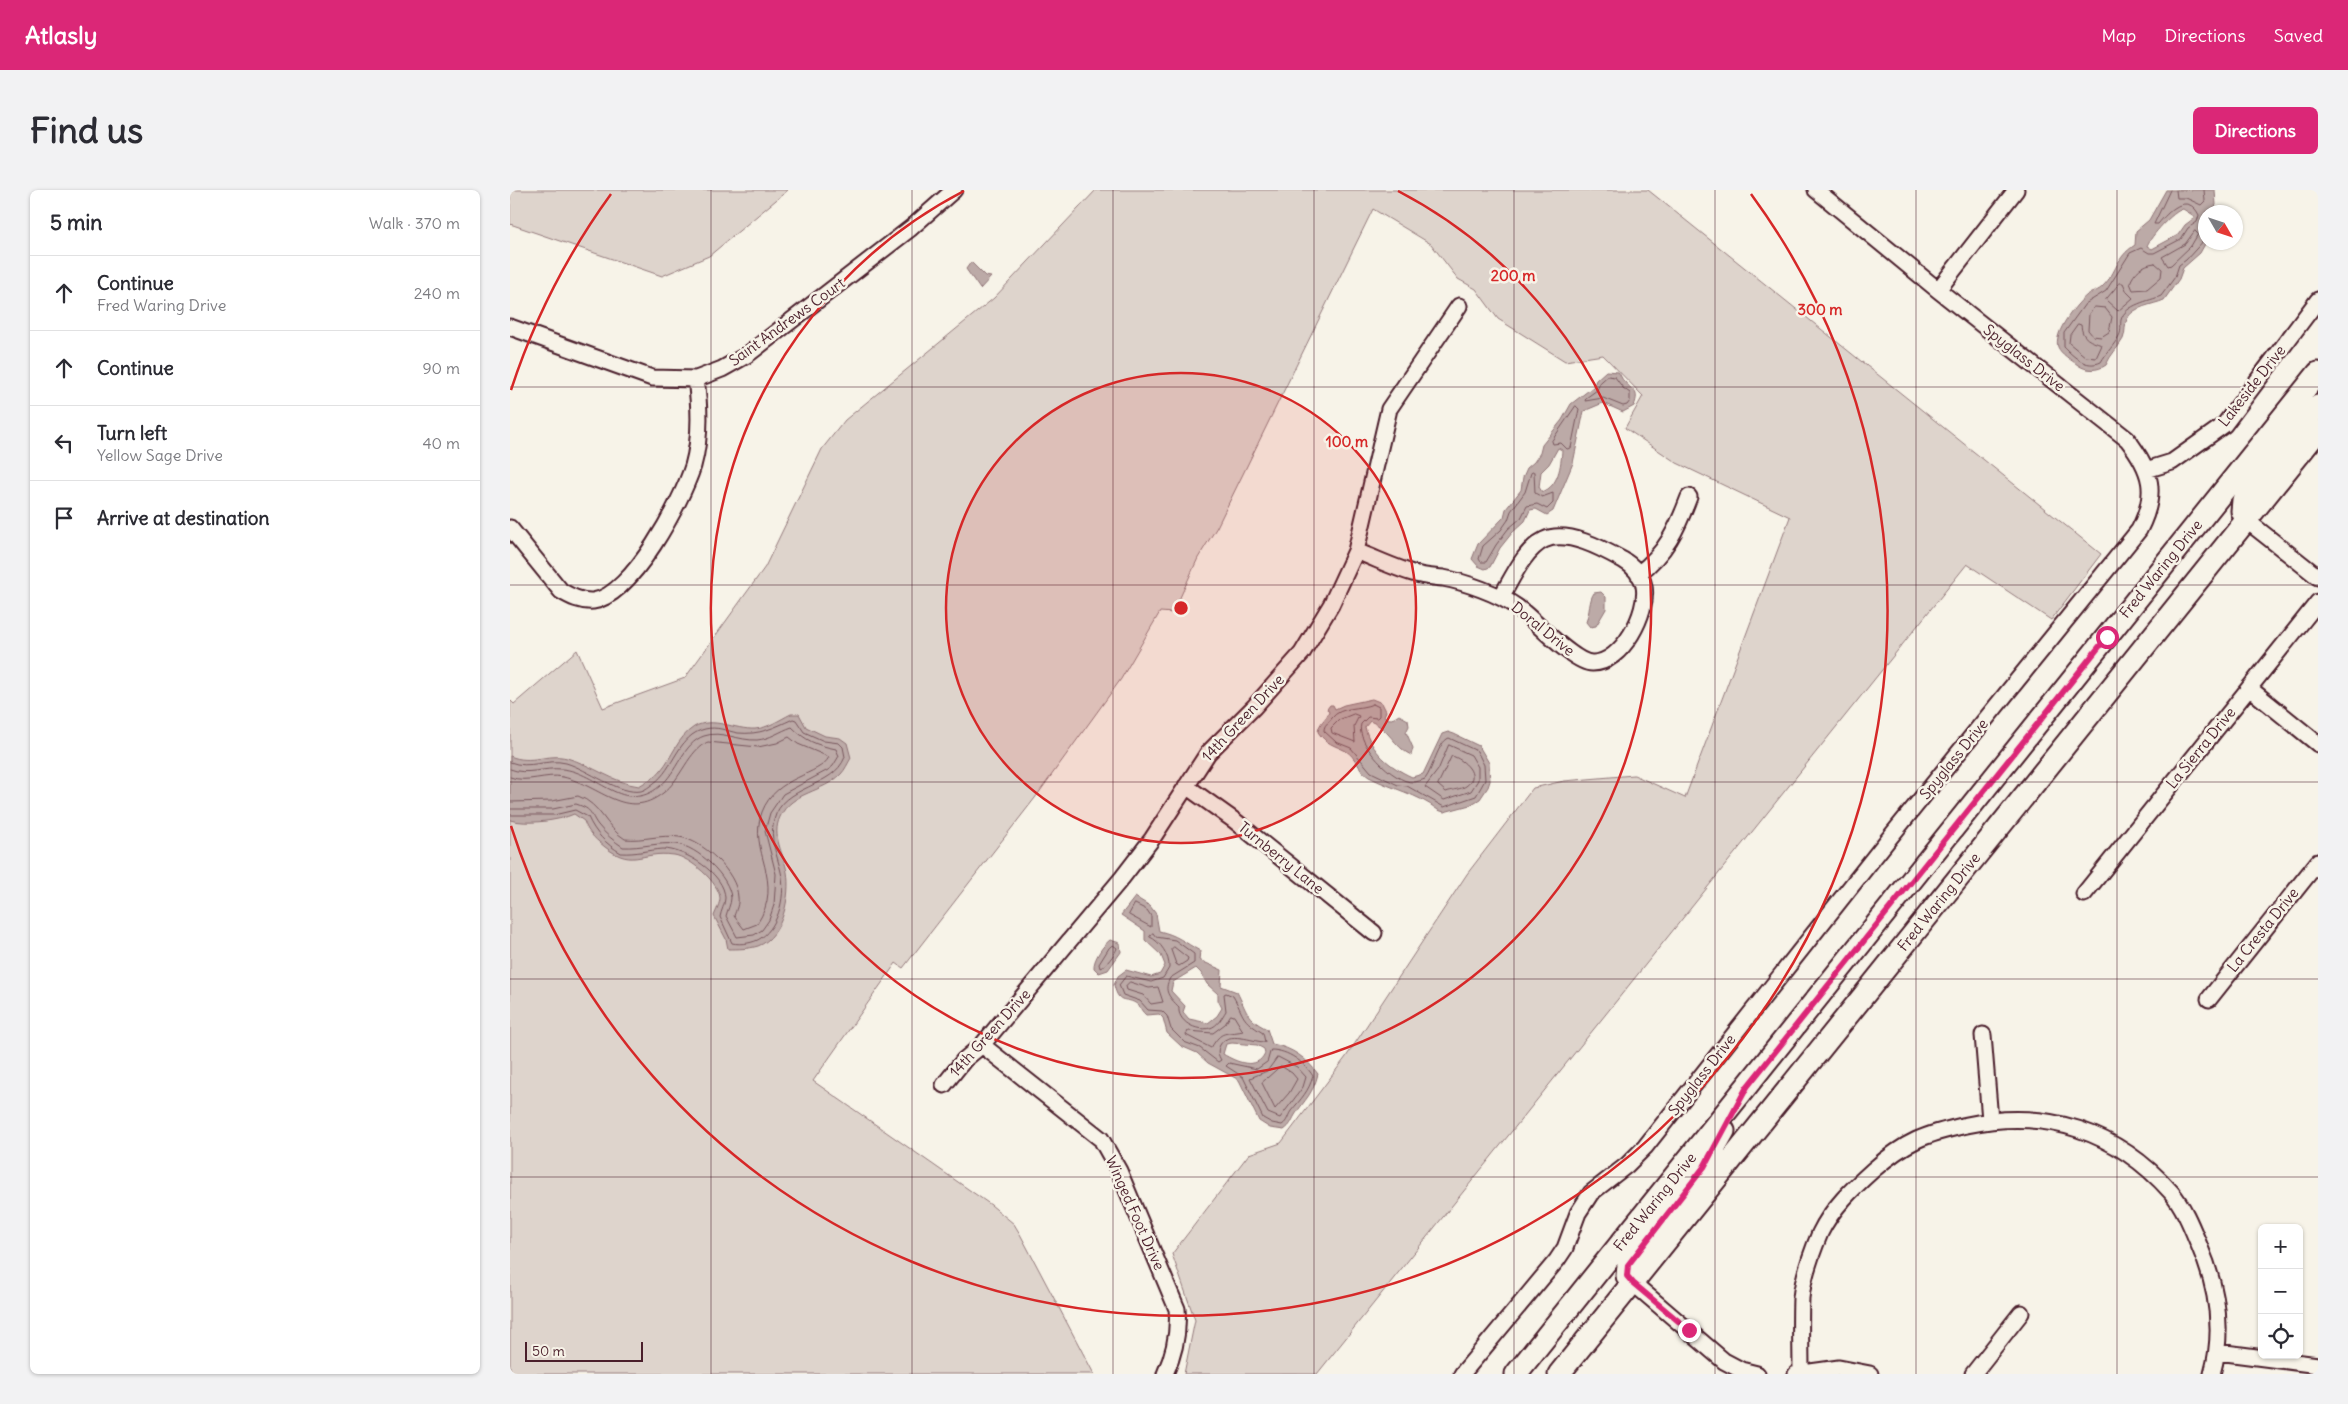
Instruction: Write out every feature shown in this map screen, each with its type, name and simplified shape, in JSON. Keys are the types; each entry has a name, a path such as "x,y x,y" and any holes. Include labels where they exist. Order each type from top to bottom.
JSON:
{"main road":[{"name":"Fred Waring Drive","path":"1516,1374 2318,373"},
{"path":"2246,520 2242,511 2243,500 2318,406"},
{"name":"Fred Waring Drive","path":"1560,1374 2318,431"},
{"path":"1633,1283 1627,1276 1628,1265 1704,1167 1747,1087"}],"street":[{"name":"Saint Andrews Court","path":"510,327 652,378 696,379 722,369 747,355 911,228 954,190"},
{"name":"Spyglass Drive","path":"1462,1374 1557,1260 1565,1248 1578,1213 1591,1193 1627,1165 1645,1147 1881,848 2139,530 2149,506 2152,493 2142,458 2127,440 1938,290 1816,190"},
{"path":"1938,290 2016,190"},
{"name":"Lakeside Drive","path":"2146,470 2172,462 2224,425 2318,300"},
{"name":"14th Green Drive","path":"944,1084 964,1060 982,1046 1122,878 1152,839 1208,753 1254,707 1302,653 1331,605 1356,551 1388,409 1459,306"},
{"path":"510,528 561,591 571,597 593,601 604,598 616,589 633,572 658,540 669,521 693,466 698,440 696,379"},
{"path":"1638,574 1653,563 1668,544 1676,531 1689,497"},
{"path":"2246,520 2318,577"},
{"name":"Doral Drive","path":"1356,551 1404,570 1445,578 1501,597 1518,607 1584,661 1607,661 1628,640 1645,594 1644,583 1628,563 1574,539 1551,538 1543,541 1533,549 1501,597"},
{"name":"La Sierra Drive","path":"2084,894 2318,602"},
{"path":"2249,688 2318,744"},
{"name":"Turnberry Lane","path":"1186,786 1235,821 1374,933"},
{"name":"La Cresta Drive","path":"2209,999 2318,862"},
{"path":"1983,1035 1990,1120"},
{"name":"Winged Foot Drive","path":"982,1046 1100,1140 1119,1172 1177,1308 1178,1332 1173,1357 1165,1374"},
{"path":"1801,1374 1801,1296 1821,1233 1835,1210 1866,1176 1895,1152 1917,1139 1990,1120 2042,1120 2071,1126 2125,1151 2172,1193 2190,1223 2208,1265 2217,1315 2218,1352 2212,1374"},
{"path":"1633,1283 1724,1360 1741,1370 1757,1374"},
{"path":"1972,1374 2021,1314"},
{"path":"2218,1352 2318,1365"},
{"path":"1796,1374 1839,1368 1870,1374"}],"shaded area":[{"path":"510,190 788,190 709,256 662,276 510,224"},
{"path":"1096,190 1648,190 2101,554 2051,620 1967,564 1317,1374 1184,1374 1195,1320 1172,1254 1249,1154 1281,1143 1346,1057 1467,874 1533,788 1564,781 1634,775 1685,798 1790,517 1677,463 1625,428 1643,396 1603,355 1565,361 1498,319 1476,289 1458,279 1431,244 1373,209 1217,527 1198,558 1173,613 1160,612 1121,679 1035,798 903,968 896,963 813,1081 991,1205 1014,1224 1094,1374 510,1374 510,700 514,704 577,650 603,708 685,678 765,567 822,449 845,420 994,298"}],"water":[{"path":"2166,190 2215,190 2216,205 2198,205 2198,250 2202,250 2200,253 2183,268 2179,279 2164,300 2138,309 2130,315 2126,321 2123,339 2106,365 2096,369 2081,367 2059,350 2057,341 2059,334 2066,319 2082,299 2100,289 2112,275 2120,260 2135,245 2136,231 2149,220","holes":["2183,209 2194,216 2185,225 2178,235 2152,249 2147,246 2162,225 2179,211"]},
{"path":"971,262 985,276 991,277 980,289 966,269"},
{"path":"1606,371 1618,372 1636,394 1634,406 1623,412 1603,403 1584,411 1573,463 1553,511 1547,515 1536,509 1530,510 1525,521 1500,548 1490,567 1485,569 1478,566 1472,559 1478,544 1504,517 1506,509 1521,490 1527,468 1534,462 1540,453 1542,445 1562,420 1571,404 1593,387 1596,380","holes":["1558,448 1562,450 1560,468 1556,480 1548,489 1542,492 1539,487 1541,472 1549,464"]},
{"path":"1601,592 1606,597 1606,609 1596,626 1590,627 1586,622 1591,599 1594,593"},
{"path":"1372,699 1382,703 1386,711 1384,716 1386,718 1391,719 1399,715 1408,720 1409,726 1406,732 1413,748 1411,755 1405,752 1377,724 1370,721 1365,727 1372,744 1382,758 1412,777 1423,774 1442,734 1448,732 1479,746 1489,763 1490,781 1480,799 1470,805 1444,812 1438,810 1422,800 1369,777 1346,751 1327,742 1318,732 1329,712 1327,709 1330,705 1333,705 1335,709 1344,705"},
{"path":"791,714 799,714 806,727 825,736 840,738 847,743 851,758 834,780 792,802 785,808 780,817 777,838 787,872 788,892 783,914 774,934 758,946 728,949 726,939 714,916 720,900 718,892 709,878 687,860 674,855 662,854 636,858 620,856 596,840 584,821 574,814 542,822 510,820 510,756 525,759 567,758 612,778 639,786 659,772 683,736 694,727 701,724 716,723 755,729 769,725"},
{"path":"1135,897 1150,906 1156,914 1159,931 1176,937 1200,951 1199,960 1222,970 1221,986 1237,992 1250,1017 1267,1029 1272,1044 1298,1054 1318,1074 1311,1092 1290,1125 1284,1130 1270,1128 1259,1121 1239,1080 1208,1063 1197,1053 1181,1046 1167,1033 1163,1018 1159,1014 1146,1015 1134,1002 1118,996 1114,985 1118,976 1126,970 1151,977 1160,974 1165,965 1161,955 1145,940 1145,931 1121,915","holes":["1196,968 1207,984 1218,994 1218,1000 1222,1008 1217,1016 1208,1023 1189,1019 1183,1012 1185,1006 1171,991 1173,982","1226,1044 1257,1045 1264,1049 1265,1053 1257,1062 1240,1062 1223,1054"]},
{"path":"1110,940 1120,943 1121,952 1108,970 1099,973 1094,968 1095,961"}],"route":[{"path":"1689,1330 1633,1283 1627,1276 1626,1270 1628,1265 1704,1167 1747,1087 2107,637"}]}
